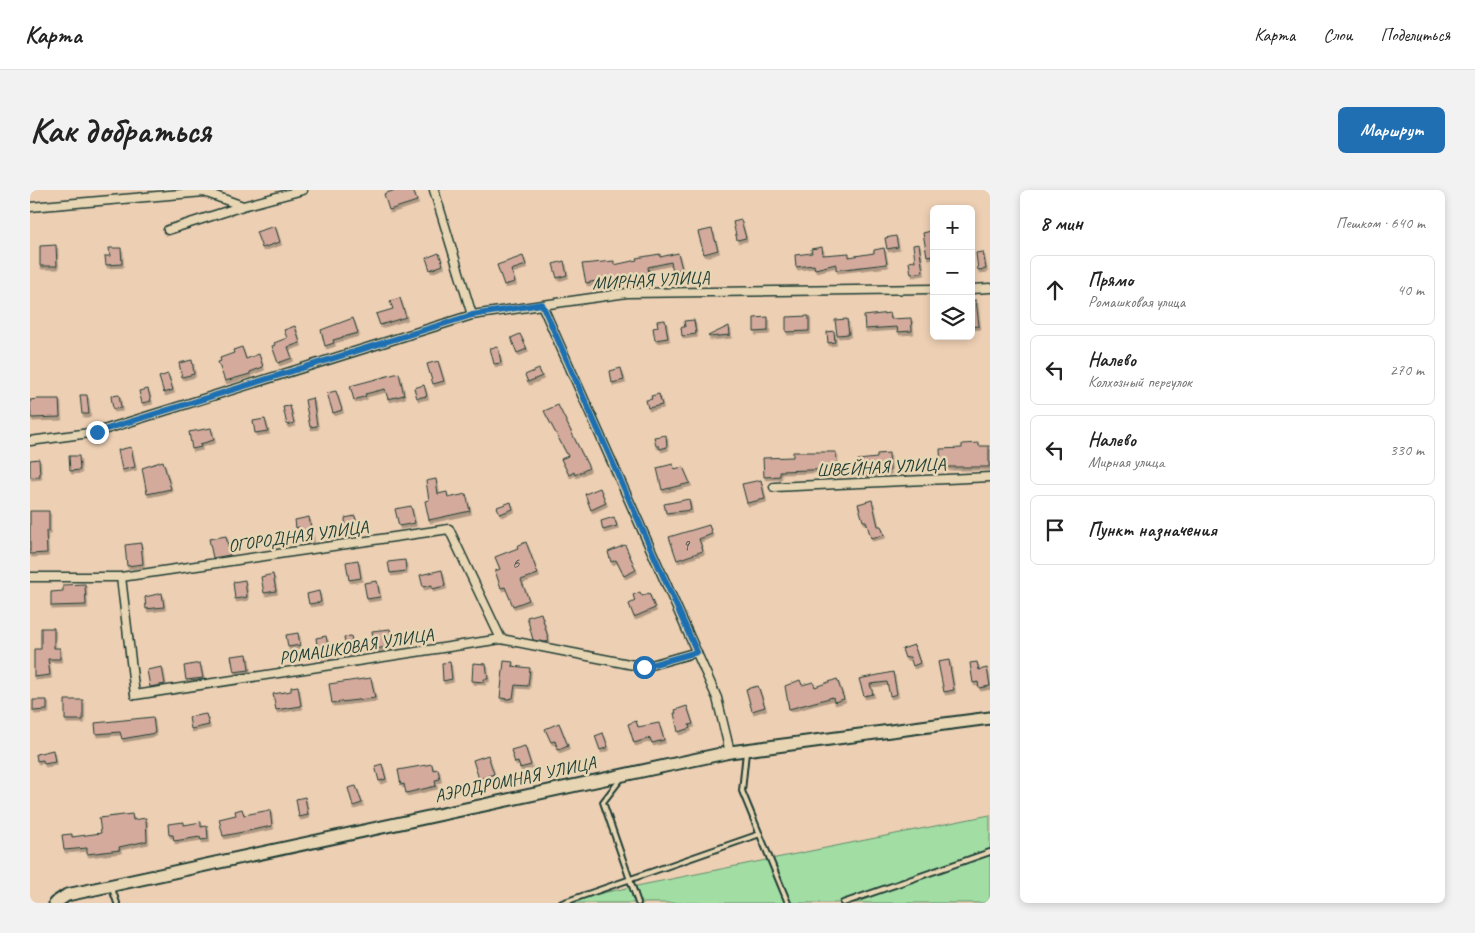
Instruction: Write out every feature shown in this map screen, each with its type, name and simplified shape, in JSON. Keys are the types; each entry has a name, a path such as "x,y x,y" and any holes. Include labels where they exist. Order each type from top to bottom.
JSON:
{"street":[{"path":"168,230 243,206 303,190"},
{"path":"434,190 472,315"},
{"path":"30,207 204,192 243,206"},
{"path":"975,289 990,288"},
{"name":"МИРНАЯ УЛИЦА","path":"30,440 97,432 472,315 627,293 930,289"},
{"path":"542,304 717,698 730,752"},
{"name":"ШВЕЙНАЯ УЛИЦА","path":"774,487 990,477"},
{"name":"ОГОРОДНАЯ УЛИЦА","path":"30,577 121,576 449,529 501,639"},
{"name":"РОМАШКОВАЯ УЛИЦА","path":"121,576 135,695 501,639 644,667 697,652"},
{"name":"АЭРОДРОМНАЯ УЛИЦА","path":"55,903 67,895 110,885 730,752 990,718"}],"lane":[{"path":"746,750 742,790 788,903"},
{"path":"624,774 603,802 638,903"},
{"path":"562,903 760,834"},
{"path":"843,903 990,852"},
{"path":"110,885 117,903"}],"green space":[{"path":"990,815 990,903 552,903"}],"building":[{"path":"395,190 413,190 417,201 389,210 384,194"},
{"path":"741,220 746,238 737,240 733,222"},
{"path":"275,226 280,242 262,248 256,232"},
{"path":"712,229 718,250 704,254 698,232"},
{"path":"930,231 930,256 927,256 923,233"},
{"path":"896,236 898,247 887,249 885,238"},
{"path":"919,244 923,272 911,274 909,262 915,261 913,245"},
{"path":"56,245 57,266 40,266 40,246"},
{"path":"822,247 823,255 849,253 849,257 874,253 874,250 884,248 887,264 836,270 836,264 815,269 814,265 796,267 795,255 812,253 811,249"},
{"path":"109,248 121,248 122,264 106,265 105,256 110,256"},
{"path":"983,252 986,269 978,270 976,253"},
{"path":"439,253 443,265 430,270 426,258"},
{"path":"678,253 682,269 673,271 671,262 648,267 649,276 586,283 582,264 614,261 614,265 637,260 636,258 660,254 660,257"},
{"path":"523,256 526,265 511,270 515,282 504,285 497,265"},
{"path":"564,261 567,275 557,278 553,264"},
{"path":"400,298 406,317 380,325 376,314 393,309 390,301"},
{"path":"975,300 979,326 975,326"},
{"path":"890,313 891,319 911,318 912,331 898,332 897,327 865,329 864,316"},
{"path":"809,316 809,331 786,332 786,317"},
{"path":"768,317 768,331 754,332 754,318"},
{"path":"353,318 358,333 333,340 334,343 325,346 321,330"},
{"path":"847,319 849,334 837,335 835,320"},
{"path":"665,320 668,338 655,340 653,328 658,327 657,321"},
{"path":"694,320 696,334 682,336 681,327 685,327 684,321"},
{"path":"295,326 300,343 288,347 292,358 278,363 272,346 275,345 274,343 287,338 284,330"},
{"path":"729,326 730,335 708,336"},
{"path":"834,331 835,342 828,343 827,332"},
{"path":"520,334 527,349 517,353 511,338"},
{"path":"242,347 246,359 259,354 263,367 250,372 250,374 225,381 218,362 221,361 220,358 234,353 233,350"},
{"path":"498,347 501,363 494,364 490,348"},
{"path":"192,360 194,374 182,377 179,363"},
{"path":"438,361 444,381 433,384 427,364"},
{"path":"621,368 624,380 612,383 610,371"},
{"path":"539,369 542,376 528,382 525,375"},
{"path":"399,373 404,395 388,399 385,389 365,394 366,396 354,400 350,386"},
{"path":"168,374 173,390 164,393 159,377"},
{"path":"424,385 427,396 417,398 414,388"},
{"path":"148,389 151,401 142,403 139,391"},
{"path":"336,391 342,410 333,413 327,393"},
{"path":"659,394 662,405 648,408 646,400 652,399 651,396"},
{"path":"80,395 87,395 89,414 82,414"},
{"path":"119,395 121,408 113,409 111,396"},
{"path":"313,398 317,426 310,427 305,400"},
{"path":"59,399 60,417 31,418 30,400"},
{"path":"558,405 589,468 575,475 574,472 569,475 561,459 568,456 544,411"},
{"path":"290,406 294,423 287,425 283,407"},
{"path":"265,419 268,431 255,433 253,421"},
{"path":"211,428 214,440 200,444 201,447 192,449 189,432"},
{"path":"666,435 667,447 660,449 659,446 656,446 654,437"},
{"path":"979,443 979,446 989,446 989,467 941,467 940,449 962,448 962,444"},
{"path":"131,447 135,467 122,470 118,450"},
{"path":"793,452 836,452 837,469 780,471 780,476 764,477 763,458 793,457"},
{"path":"889,453 890,471 860,474 858,460 877,458 877,454"},
{"path":"69,456 79,456 80,470 70,471"},
{"path":"39,459 40,476 30,477 30,460"},
{"path":"163,461 171,489 147,494 142,468"},
{"path":"673,464 674,469 683,467 690,483 662,490 657,468"},
{"path":"436,479 438,494 447,492 448,498 466,494 470,511 429,520 425,501 429,500 426,481"},
{"path":"761,480 765,499 747,503 742,484"},
{"path":"600,488 606,503 591,510 585,494"},
{"path":"689,499 691,510 666,513 664,504"},
{"path":"872,500 878,526 881,526 884,535 871,538 858,504"},
{"path":"511,502 513,509 500,514 497,507"},
{"path":"411,506 415,523 399,526 395,509"},
{"path":"30,511 49,511 49,531 46,531 47,553 30,554"},
{"path":"355,516 359,535 346,538 345,518"},
{"path":"309,517 313,540 302,542 299,527 296,528 295,520"},
{"path":"614,517 617,526 603,530 601,521"},
{"path":"709,525 712,534 699,539 703,551 677,560 669,537"},
{"path":"226,536 230,555 213,558 209,539"},
{"path":"526,542 538,574 521,580 529,600 513,606 505,587 501,588 495,571 500,569 495,557 518,548 517,546"},
{"path":"141,543 143,564 127,566 125,545"},
{"path":"625,545 636,570 624,576 616,560 611,562 608,552"},
{"path":"358,560 361,578 349,580 346,562"},
{"path":"405,560 406,571 390,573 388,562"},
{"path":"442,570 445,586 432,589 432,585 423,587 420,575"},
{"path":"273,574 276,591 264,593 261,577"},
{"path":"245,580 247,597 235,599 233,582"},
{"path":"377,581 380,597 367,599 364,583"},
{"path":"85,584 86,605 51,606 51,592 63,591 63,585"},
{"path":"319,591 321,602 309,604 307,594"},
{"path":"640,592 642,596 649,593 655,608 634,617 629,604 635,601 633,595"},
{"path":"162,593 164,607 146,609 145,597"},
{"path":"541,613 549,641 545,642 533,640 527,617"},
{"path":"41,628 54,628 54,648 60,648 60,659 48,659 50,675 34,677 34,649 41,649"},
{"path":"390,629 393,646 375,649 372,631"},
{"path":"298,633 300,645 288,647 286,635"},
{"path":"326,636 330,656 319,658 316,638"},
{"path":"351,636 354,652 347,653 344,637"},
{"path":"914,645 920,663 913,666 910,657 905,658 902,649"},
{"path":"247,654 249,670 234,672 231,656"},
{"path":"949,660 954,690 944,692 938,662"},
{"path":"504,661 513,662 512,666 530,668 528,686 515,685 513,698 508,699 500,698"},
{"path":"450,662 452,679 443,681 442,663"},
{"path":"977,662 979,670 987,668 990,686 979,688 978,682 973,683 970,663"},
{"path":"200,663 203,678 186,680 184,666"},
{"path":"473,663 486,664 488,679 484,679 484,682 472,681"},
{"path":"162,667 165,684 150,687 147,670"},
{"path":"893,672 897,694 890,696 887,682 870,684 873,694 864,696 859,679"},
{"path":"371,678 375,698 332,703 329,684"},
{"path":"837,679 844,699 834,702 833,697 789,709 785,686 800,680 802,685 813,682 815,687"},
{"path":"298,686 301,706 276,710 273,694 291,691 291,687"},
{"path":"758,686 765,707 752,711 746,689"},
{"path":"33,700 47,700 47,710 33,711"},
{"path":"65,700 83,700 83,720 65,720"},
{"path":"687,706 693,724 689,725 690,728 678,732 675,710"},
{"path":"206,714 209,725 191,729 189,717"},
{"path":"153,717 155,733 122,739 120,732 96,734 95,723"},
{"path":"636,721 638,727 659,723 664,740 652,743 650,738 634,743 628,724"},
{"path":"559,723 568,746 558,750 555,741 551,742 545,729"},
{"path":"603,733 608,747 600,750 595,736"},
{"path":"525,746 531,765 520,768 518,762 515,763 511,750"},
{"path":"53,750 55,762 44,764 43,760 37,761 36,754"},
{"path":"488,755 494,774 479,779 473,760"},
{"path":"382,764 386,779 379,781 375,766"},
{"path":"432,764 433,770 438,769 440,779 435,780 436,786 406,793 404,784 401,785 398,770"},
{"path":"356,786 362,803 353,806 348,788"},
{"path":"305,797 308,815 299,817 296,799"},
{"path":"242,809 244,815 270,810 272,826 223,836 219,819 236,815 235,811"},
{"path":"132,814 133,820 146,818 147,841 119,847 120,850 87,854 87,848 64,850 62,835 72,834 72,837 101,833 99,818"},
{"path":"184,822 184,825 201,822 201,827 207,826 208,839 201,840 200,837 174,841 173,835 169,835 168,824"}],"route":[{"path":"97,432 472,315 542,304 697,652 644,667"}]}
